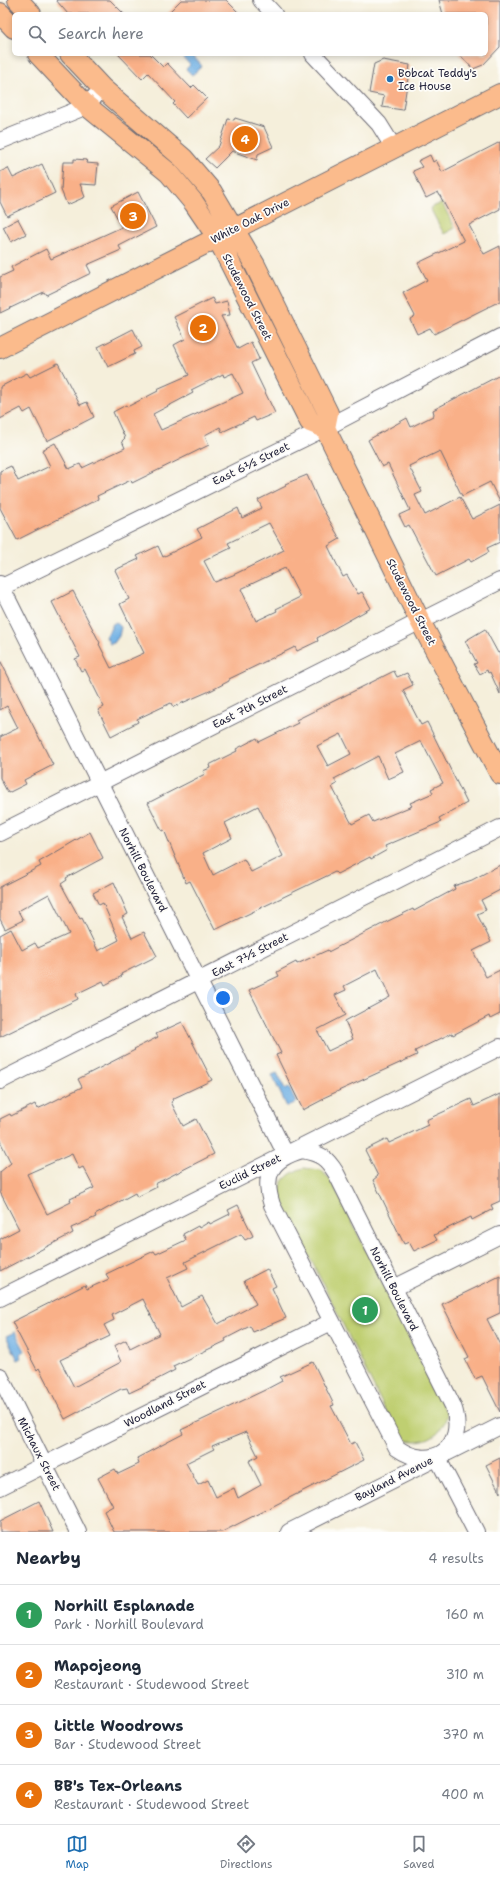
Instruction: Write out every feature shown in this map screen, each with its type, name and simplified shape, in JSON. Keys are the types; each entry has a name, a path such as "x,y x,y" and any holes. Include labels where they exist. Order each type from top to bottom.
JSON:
{"main road":[{"path":"18,0 29,12"},
{"path":"0,13 12,26"},
{"name":"Studewood Street","path":"40,56 87,106 169,173 194,203 226,233"},
{"name":"Studewood Street","path":"72,56 102,88 183,158 211,190 226,233 310,422 325,428 420,622 500,774"},
{"name":"White Oak Drive","path":"0,348 500,94"}],"street":[{"path":"261,0 272,12"},
{"path":"315,56 379,124 394,148"},
{"path":"0,141 87,106 102,88"},
{"name":"East 6½ Street","path":"1,587 325,428 500,337"},
{"name":"East 7th Street","path":"0,833 500,581"},
{"name":"Norhill Boulevard","path":"1,587 286,1154 302,1150 318,1154 329,1162 394,1288 457,1418 457,1430 449,1447 437,1457"},
{"name":"East 7½ Street","path":"0,1081 500,828"},
{"name":"Euclid Street","path":"0,1298 500,1047"},
{"path":"286,1154 274,1166 268,1178 267,1190 272,1205 397,1448 407,1455 424,1459 437,1457 476,1532"},
{"path":"394,1288 500,1235"},
{"name":"Woodland Street","path":"0,1487 331,1322"},
{"name":"Michaux Street","path":"0,1376 78,1532"},
{"name":"Bayland Avenue","path":"289,1532 500,1426"}],"green space":[{"path":"442,203 455,228 444,234 430,208"},
{"path":"304,1168 321,1170 332,1182 447,1414 441,1429 429,1438 414,1441 399,1438 281,1199 280,1188 282,1183 293,1172"}],"water":[{"path":"182,56 193,56 202,66 192,75 186,69 190,65"},
{"path":"116,622 121,627 119,636 114,643 110,644 106,637 111,625"},
{"path":"277,1073 285,1089 289,1087 296,1102 287,1107 272,1075"},
{"path":"15,1332 25,1351 20,1354 22,1358 18,1360 6,1336"}],"building":[{"path":"56,0 110,0 122,12 66,12"},
{"path":"181,0 226,0 238,12 169,12"},
{"path":"439,0 500,0 500,47 483,65 473,69 461,56 488,56 488,12 442,12"},
{"path":"120,56 152,56 163,67 167,63 191,88 194,85 207,98 186,118 173,104 175,102 148,73 142,79"},
{"name":"Bobcat Teddy's Ice House","path":"383,60 410,65 403,110 382,107 384,96 369,93 374,64"},
{"path":"235,118 264,127 273,147 258,154 257,160 232,151 215,168 205,159 219,146 228,119 234,120"},
{"path":"500,142 500,209 469,225 484,254 500,246 500,301 434,334 430,328 417,334 410,319 415,316 403,293 427,280 418,263 464,241 438,192 426,198 413,171 422,167 418,161 430,155 433,162 436,160 442,172"},
{"path":"74,159 87,160 86,163 98,164 96,185 80,184 85,197 67,205 61,190 63,162 74,162"},
{"path":"42,164 55,193 7,216 0,202 0,172 8,168 13,178"},
{"path":"138,192 156,227 119,246 121,250 87,265 91,273 46,295 44,292 0,313 0,277 13,271 11,267 46,249 51,259 122,227 111,206"},
{"path":"18,219 26,234 11,242 3,227"},
{"path":"212,298 215,304 227,301 230,315 221,316 238,349 251,342 259,359 251,363 275,413 256,421 254,417 222,432 220,427 205,435 209,445 132,483 131,480 97,496 98,499 17,540 0,508 0,471 11,466 18,481 50,466 42,450 55,443 69,469 80,464 82,468 125,448 122,441 125,438 113,412 126,405 127,407 158,391 157,389 189,375 174,345 185,339 174,317","holes":["233,373 243,393 161,430 153,414 193,393 191,390 223,374 224,377"]},
{"path":"133,329 142,347 134,351 135,354 108,367 98,347"},
{"path":"58,363 80,405 87,402 94,417 47,441 31,409 24,413 21,408 0,419 0,387 27,373 30,377"},
{"path":"500,375 500,502 490,482 462,496 440,451 409,466 422,492 415,495 425,515 460,497 472,519 500,505 500,542 487,548 489,552 471,562 469,559 436,576 409,525 405,527 399,515 410,510 388,464 382,467 368,440 407,418 411,427 433,416 433,410"},
{"path":"307,475 320,504 340,539 328,546 343,577 347,575 358,594 362,592 371,608 317,638 318,641 297,651 295,647 229,679 229,681 212,690 173,707 171,703 137,719 138,722 111,736 98,710 104,707 85,669 81,671 75,659 80,657 52,602 73,591 111,668 144,653 120,604 129,599 115,570 139,559 137,556 158,546 163,557 202,537 197,529 238,508 242,518 262,508 258,500 286,486 285,484","holes":["269,523 284,550 233,575 215,582 204,561 231,548 228,543","285,568 300,597 276,609 277,611 256,621 241,589"]},
{"path":"485,629 498,653 500,652 500,694 490,672 488,673 487,670 480,674 474,664 477,663 465,641"},
{"path":"0,660 53,765 24,780 26,784 8,793 0,778 0,737 18,728 7,706 0,710"},
{"path":"394,671 397,677 407,673 413,685 403,690 421,725 427,722 467,803 439,818 441,822 385,846 387,850 371,859 370,857 337,874 335,872 215,930 190,881 186,883 164,830 162,831 148,803 205,774 203,771 210,768 209,765 237,751 236,749 257,738 259,742 298,723 296,720","holes":["341,734 351,754 328,766 317,746","421,741 443,783 431,789 433,793 410,803 412,806 373,822 369,815 352,824 332,787 337,784 334,779 378,756 388,779 404,772 395,754","258,806 283,856 251,872 244,859 213,875 203,853 232,838 225,823"]},
{"path":"90,832 103,858 66,878 67,880 61,884 80,919 82,918 98,951 119,940 103,903 99,905 93,893 114,882 128,914 122,917 132,938 144,932 157,956 121,974 122,976 105,985 103,981 76,994 78,999 0,1037 0,935 11,929 22,950 35,943 38,948 69,934 49,894 18,911 23,920 5,929 0,919 0,887 41,866 39,862"},
{"path":"500,865 500,890 481,900 486,910 477,914 491,942 473,951 486,977 500,970 500,1014 490,1019 489,1016 453,1035 452,1033 415,1051 417,1055 323,1098 324,1099 303,1110 276,1055 281,1053 249,990 279,976 277,972 296,962 297,964 328,950 328,952 413,909 414,911 455,889 454,886 472,880","holes":["377,969 390,997 345,1021 353,1039 328,1051 317,1030 346,1015 335,995 346,990 344,986"]},
{"path":"182,1022 212,1080 172,1099 173,1101 171,1102 183,1126 196,1119 214,1154 155,1184 157,1187 137,1197 135,1193 95,1215 96,1217 71,1228 73,1233 0,1271 0,1239 19,1229 0,1192 0,1172 11,1163 0,1141 0,1119 10,1114 11,1116 35,1104 37,1109 82,1087 78,1079 158,1037 156,1034","holes":["72,1154 79,1169 83,1167 94,1188 70,1199 71,1202 47,1214 27,1174"]},
{"path":"500,1094 500,1201 491,1205 493,1209 472,1220 471,1217 434,1235 437,1240 414,1251 409,1242 404,1244 373,1180 378,1176 365,1150 387,1139 389,1143 428,1125 426,1120 471,1099 474,1106"},
{"path":"238,1205 253,1236 245,1240 241,1234 185,1262 188,1268 167,1278 181,1307 202,1296 218,1324 256,1304 244,1281 267,1269 276,1286 272,1288 286,1318 253,1332 250,1326 225,1339 226,1341 173,1366 175,1370 148,1384 129,1393 127,1388 121,1389 65,1419 39,1368 37,1370 12,1322 85,1285 87,1289 109,1279 106,1274 154,1251 156,1254 186,1240 183,1234 198,1226 199,1228 209,1222 210,1224 230,1214 228,1210","holes":["143,1299 160,1334 130,1349 126,1340 114,1346 121,1362 74,1387 60,1360 110,1336 104,1325 114,1320 112,1315"]},
{"path":"500,1276 500,1313 487,1319 500,1345 500,1412 482,1376 475,1379 465,1359 469,1357 442,1304"},
{"path":"313,1362 334,1405 331,1406 351,1444 355,1442 364,1460 222,1532 114,1532 104,1511 113,1506 98,1478 115,1469 118,1474 139,1464 137,1458 183,1434 181,1430 282,1381 280,1377","holes":["246,1432 258,1456 249,1461 261,1485 238,1498 234,1488 216,1497 208,1480 198,1485 186,1463 214,1449 212,1446"]},
{"path":"500,1458 500,1493 486,1465"},
{"path":"39,1501 53,1532 0,1532 0,1521"}],"place":[{"name":"Bobcat Teddy's Ice House","path":"390,79"},
{"name":"BB's Tex-Orleans","path":"245,139"},
{"name":"Little Woodrows","path":"133,216"},
{"name":"Mapojeong","path":"203,328"},
{"name":"Norhill Esplanade","path":"365,1310"}]}
